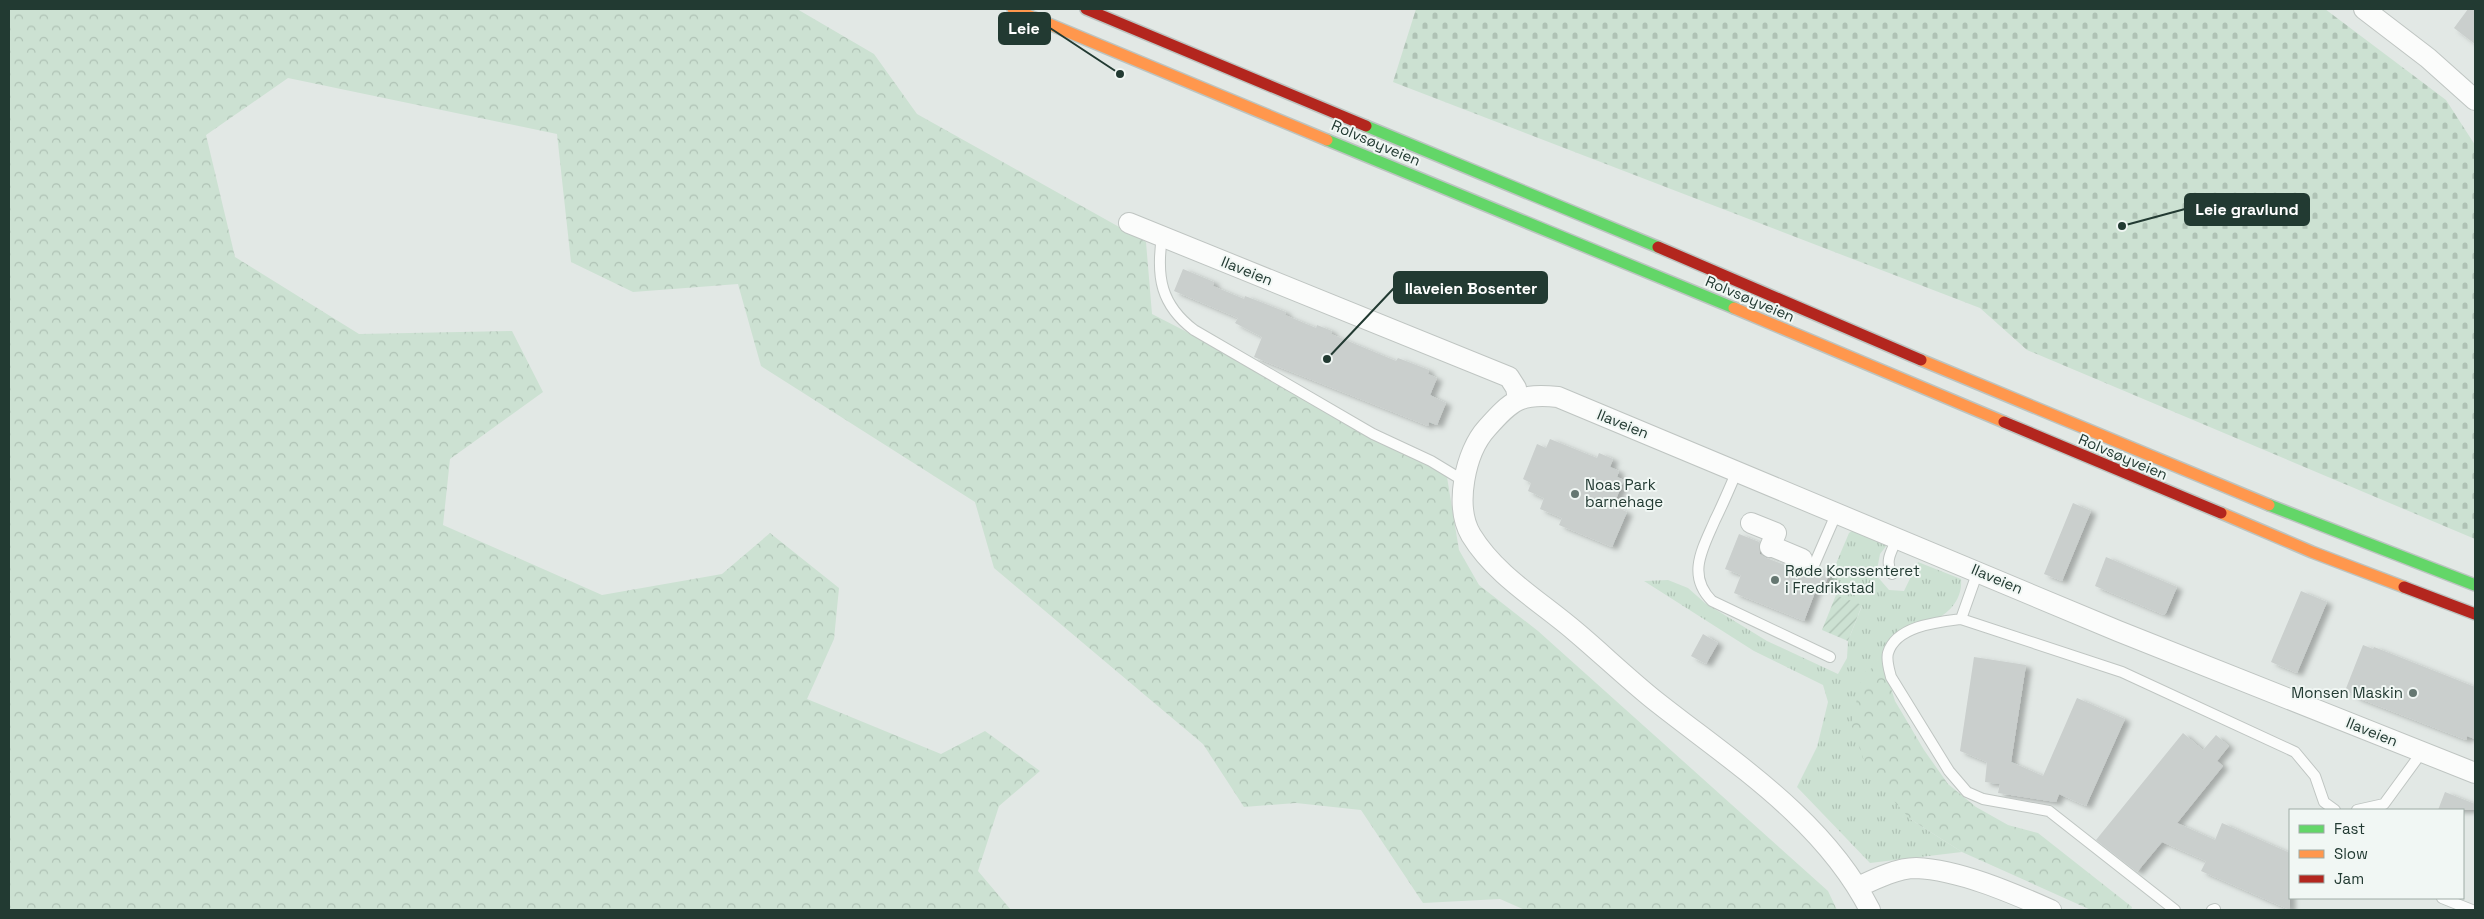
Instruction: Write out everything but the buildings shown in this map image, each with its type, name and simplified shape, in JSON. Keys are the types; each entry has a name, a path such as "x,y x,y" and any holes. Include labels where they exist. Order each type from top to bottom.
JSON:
{"main road":[{"name":"Rolvsøyveien","path":"1013,9 1714,300 2312,552 2475,614"},
{"name":"Rolvsøyveien","path":"1086,9 1723,274 2001,394 2321,526 2436,572 2475,585"}],"street":[{"path":"2364,9 2428,58 2475,100"},
{"name":"Ilaveien","path":"1129,223 1509,377 1516,388 1518,399 1535,394 1558,397 1898,537 2118,631 2475,773"},
{"path":"1518,399 1485,430 1472,455 1464,481 1462,496 1465,520 1470,533 1493,563 1646,693 1784,802 1840,862 1858,887 1870,910"},
{"path":"1751,524 1776,533 1771,546 1808,562"},
{"path":"1858,887 1882,876 1915,868 1984,884 2052,910"}],"lane":[{"path":"1162,237 1160,253 1163,292 1178,318 1203,335 1373,434 1431,461 1464,481"},
{"path":"1738,471 1700,555 1699,581 1703,592 1712,601 1830,657"},
{"path":"1808,562 1837,512"},
{"path":"1892,574 1888,567 1889,557 1898,537"},
{"path":"1961,619 1978,571"},
{"path":"2175,910 2049,811 1984,799 1967,792 1949,772 1891,677 1888,653 1898,638 1908,632 1940,622 1961,619 2122,672 2295,752 2315,776 2324,802 2334,809"},
{"path":"2366,809 2384,807 2422,752"},
{"path":"2444,899 2472,910"}],"green space":[{"path":"9,9 797,9 874,54 917,114 1146,242 1152,314 1445,465 1459,550 1479,585 1538,631 1828,891 1837,910 1525,910 1500,899 1423,903 1361,810 1296,803 1244,807 1203,744 994,568 975,502 761,366 738,284 633,292 571,262 557,134 288,78 206,135 235,257 359,334 512,331 543,392 450,459 443,525 602,595 722,574 770,533 839,588 834,639 807,699 941,754 985,731 1040,771 999,806 978,871 1011,910 9,910"},
{"path":"1416,9 2325,9 2446,100 2475,145 2475,539 2027,350 1980,308 1393,82"},
{"path":"1853,530 1887,545 1880,554 1876,575 1889,590 1904,591 1918,562 1961,579 1960,593 1949,610 1938,618 1905,628 1894,636 1885,651 1910,819 1962,852 1870,863 1797,787 1817,747 1828,702 1823,685 1754,651 1644,581 1668,580 1688,588 1705,603 1767,641 1838,674 1847,658 1848,641 1862,606 1836,595 1827,585 1849,533"},
{"path":"1836,595 1862,605 1848,641 1822,630"},
{"path":"1883,662 1895,701 1924,750 1948,784 1976,807 2008,825 2038,833 2132,907 2131,910 2091,910 1962,852 1910,819 1868,772 1851,724 1863,673"}],"traffic: fast":[{"path":"1366,126 1658,247"},
{"path":"1327,140 1734,308"},
{"path":"2269,505 2475,585"}],"traffic: slow":[{"path":"1013,9 1327,140"},
{"path":"1734,308 2004,422"},
{"path":"1921,360 2269,505"},
{"path":"2221,513 2312,552 2404,587"}],"traffic: jam":[{"path":"1086,9 1366,126"},
{"path":"1658,247 1921,360"},
{"path":"2004,422 2221,513"},
{"path":"2404,587 2475,614"}],"place":[{"name":"Leie","path":"1120,74"},
{"name":"Leie gravlund","path":"2122,226"},
{"name":"Ilaveien Bosenter","path":"1327,359"},
{"name":"Noas Park barnehage","path":"1575,494"},
{"name":"Røde Korssenteret i Fredrikstad","path":"1775,580"},
{"name":"Monsen Maskin","path":"2413,693"}]}
